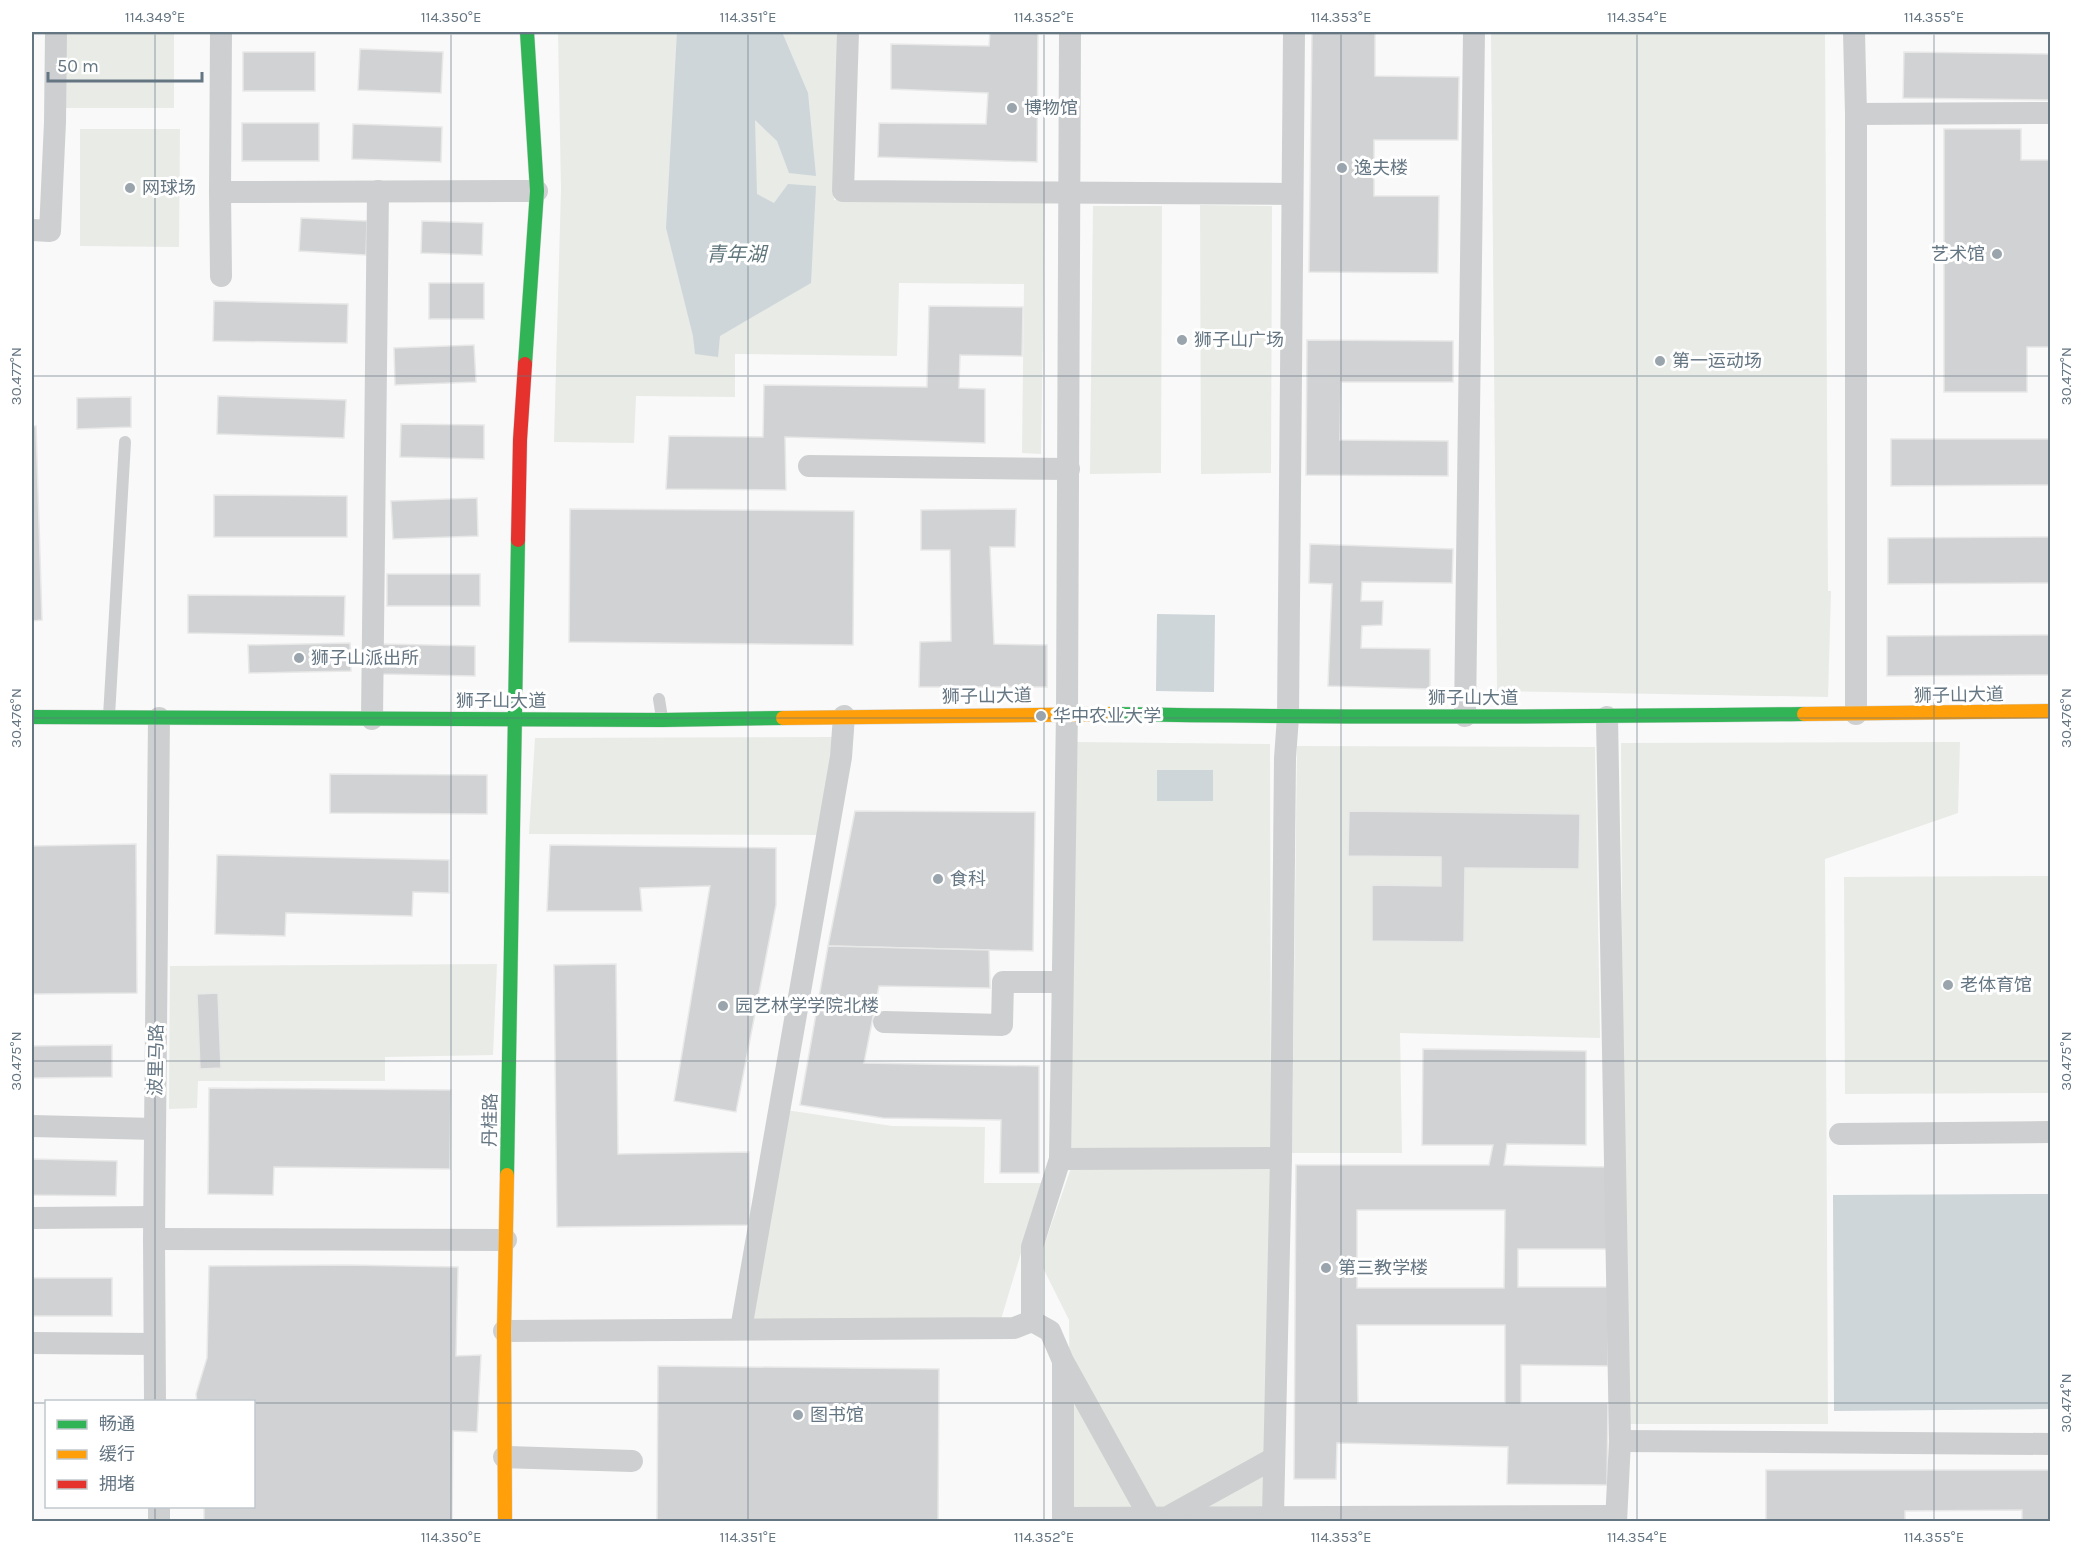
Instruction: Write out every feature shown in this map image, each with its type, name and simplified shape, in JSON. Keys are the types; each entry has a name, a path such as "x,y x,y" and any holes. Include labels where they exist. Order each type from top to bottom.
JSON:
{"street":[{"path":"32,230 50,231 56,32"},
{"path":"221,32 221,276"},
{"name":"丹桂路","path":"505,1521 504,1331 520,440 537,191 527,32"},
{"path":"848,32 843,191 1292,194"},
{"path":"1032,1321 1032,1247 1060,1159 1067,713 1070,32"},
{"path":"1273,1516 1281,1158 1285,758 1288,717 1294,32"},
{"path":"1465,716 1474,32"},
{"path":"1854,32 1856,714"},
{"path":"1856,114 2050,113"},
{"path":"372,719 378,191"},
{"path":"220,192 537,191"},
{"path":"809,466 1069,469"},
{"name":"狮子山大道","path":"32,717 662,720 1067,713 1288,717 1607,717 2050,711"},
{"path":"741,1329 839,769 844,716"},
{"path":"1064,1361 1064,1518 1273,1516 1616,1519 1620,1441 1607,717"},
{"name":"波里马路","path":"155,1400 153,1344 159,718"},
{"path":"884,1022 1002,1025 1003,982 1062,982"},
{"path":"32,1126 155,1129"},
{"path":"1840,1134 2050,1132"},
{"path":"1060,1159 1281,1158"},
{"path":"32,1218 154,1228 506,1240"},
{"path":"504,1331 1014,1328 1032,1321"},
{"path":"1032,1321 1050,1331 1064,1361 1159,1516"},
{"path":"32,1343 153,1344"},
{"path":"1620,1441 2050,1444"},
{"path":"504,1457 632,1461"},
{"path":"1159,1516 1274,1458"}],"lane":[{"path":"109,717 125,442"},
{"path":"659,699 662,720"}],"shaded area":[{"path":"63,32 174,32 174,108 64,108"},
{"path":"558,32 840,32 834,200 1045,202 1041,454 1022,453 1024,284 899,283 897,356 735,354 735,397 636,396 634,443 554,442 561,189"},
{"name":"第一运动场","path":"1491,32 1825,32 1828,591 1831,591 1828,697 1497,691"},
{"name":"网球场","path":"80,129 180,129 179,247 80,246"},
{"path":"1200,205 1272,206 1271,473 1201,474"},
{"path":"1093,206 1162,206 1161,473 1090,474"},
{"path":"835,737 817,835 529,834 535,738"},
{"path":"1075,742 1270,744 1271,1169 1265,1507 1071,1508 1069,1320 1039,1260 1070,1171"},
{"path":"1960,742 1958,813 1825,859 1828,1424 1625,1424 1621,743"},
{"path":"1297,746 1595,747 1600,1038 1400,1033 1402,1153 1292,1153"},
{"name":"老体育馆","path":"2050,876 2050,1093 1845,1094 1844,877"},
{"path":"497,964 493,1055 385,1057 385,1081 198,1081 197,1108 169,1109 170,966"},
{"path":"786,1110 892,1126 985,1127 984,1183 1042,1183 999,1326 749,1322"}],"water":[{"name":"青年湖","path":"677,32 782,32 808,93 816,176 789,173 777,141 755,120 757,194 774,203 788,184 816,186 811,283 720,336 718,357 695,354 693,336 666,228"},
{"path":"1157,614 1215,615 1214,692 1156,691"},
{"path":"1157,770 1213,770 1213,801 1157,801"},
{"path":"2050,1194 2050,1409 1834,1411 1833,1195"}],"building":[{"name":"博物馆","path":"990,32 1038,32 1037,162 878,157 879,123 986,124 988,93 891,89 891,44 989,46"},
{"name":"逸夫楼","path":"1312,32 1375,32 1375,76 1459,77 1458,140 1374,140 1374,196 1439,196 1438,273 1309,272"},
{"path":"360,49 443,52 441,93 358,90"},
{"path":"243,52 315,52 315,91 243,91"},
{"path":"1904,52 2050,54 2050,100 1903,98"},
{"path":"242,123 319,123 319,161 242,161"},
{"path":"353,124 442,127 441,162 352,159"},
{"name":"艺术馆","path":"1944,129 2021,129 2021,160 2050,160 2050,347 2027,347 2027,392 1944,392"},
{"path":"301,218 367,221 366,255 299,251"},
{"path":"422,221 483,223 482,255 421,253"},
{"path":"429,283 484,283 484,319 429,319"},
{"path":"214,301 348,304 347,343 213,341"},
{"path":"929,306 1023,307 1022,356 960,355 959,388 985,389 985,443 785,437 786,490 666,489 669,436 763,437 764,385 927,387"},
{"path":"1307,340 1453,341 1453,382 1341,382 1340,440 1448,441 1448,476 1306,475"},
{"path":"474,345 476,382 395,385 394,348"},
{"path":"218,396 346,400 344,438 217,434"},
{"path":"131,397 131,427 77,429 77,398"},
{"path":"401,424 484,425 484,459 400,457"},
{"path":"32,426 36,426 42,620 32,621"},
{"path":"1891,439 2050,439 2050,485 1891,486"},
{"path":"214,495 347,496 347,537 214,537"},
{"path":"477,498 478,536 393,539 391,501"},
{"path":"570,509 854,511 853,645 569,642"},
{"path":"1016,509 1015,547 990,547 994,644 1047,645 1047,687 919,687 920,642 951,641 950,550 921,550 921,510"},
{"path":"2050,537 2050,583 1888,584 1888,538"},
{"path":"1310,544 1453,549 1452,583 1362,582 1361,601 1383,601 1382,625 1362,626 1361,648 1430,649 1430,689 1328,686 1332,584 1309,583"},
{"path":"387,574 480,574 480,606 387,606"},
{"path":"188,595 345,596 344,636 188,633"},
{"path":"2050,635 2050,675 1887,676 1887,636"},
{"name":"狮子山派出所","path":"350,643 351,671 249,673 248,645"},
{"path":"382,644 475,646 475,676 382,674"},
{"path":"330,774 487,775 487,814 330,813"},
{"name":"食科","path":"855,811 1035,812 1033,951 828,946"},
{"path":"1349,811 1580,814 1579,869 1465,868 1464,942 1372,941 1372,885 1441,886 1441,857 1348,856"},
{"path":"136,844 137,993 32,994 32,846"},
{"name":"园艺林学学院北楼","path":"550,845 776,848 776,905 736,1112 674,1101 710,886 640,888 642,911 547,911"},
{"path":"217,855 449,860 449,893 413,892 412,916 286,913 285,936 215,934"},
{"path":"828,946 989,950 990,988 879,986 864,1063 1039,1066 1039,1173 1000,1173 1001,1120 883,1118 800,1105"},
{"path":"616,964 618,1154 749,1152 750,1225 557,1227 554,965"},
{"path":"218,993 221,1068 200,1069 197,994"},
{"path":"112,1045 112,1077 32,1078 32,1046"},
{"name":"第三教学楼","path":"1423,1049 1586,1051 1586,1145 1507,1144 1504,1165 1610,1167 1610,1249 1518,1249 1518,1287 1608,1287 1608,1366 1521,1365 1521,1403 1608,1403 1607,1485 1507,1484 1508,1447 1337,1443 1336,1479 1294,1479 1296,1165 1489,1165 1493,1145 1422,1145","holes":["1357,1210 1505,1210 1504,1288 1357,1288","1357,1325 1505,1325 1505,1403 1358,1403"]},
{"path":"209,1088 451,1090 450,1169 274,1167 273,1195 208,1194"},
{"path":"32,1159 117,1161 116,1196 32,1195"},
{"path":"209,1266 458,1267 456,1356 481,1355 477,1432 453,1431 452,1522 204,1522 204,1508 255,1508 255,1400 197,1400 196,1394 207,1358"},
{"path":"32,1278 112,1278 112,1316 32,1316"},
{"name":"图书馆","path":"658,1366 939,1369 938,1522 657,1522"},
{"path":"1766,1470 2050,1470 2050,1522 2022,1522 2022,1510 1905,1511 1905,1522 1766,1522"}],"traffic: fast":[{"path":"525,364 537,191 527,32"},
{"path":"507,1175 518,540"},
{"path":"1113,714 1459,717 1804,714"},
{"path":"32,717 662,720 783,718"}],"traffic: slow":[{"path":"1804,714 2050,711"},
{"path":"783,718 1113,714"},
{"path":"505,1522 504,1331 507,1175"}],"traffic: jam":[{"path":"518,540 520,440 525,364"}],"place":[{"name":"博物馆","path":"1012,108"},
{"name":"逸夫楼","path":"1342,168"},
{"name":"网球场","path":"130,188"},
{"name":"艺术馆","path":"1997,254"},
{"name":"狮子山广场","path":"1182,340"},
{"name":"第一运动场","path":"1660,361"},
{"name":"狮子山派出所","path":"299,658"},
{"name":"华中农业大学","path":"1041,716"},
{"name":"食科","path":"938,879"},
{"name":"老体育馆","path":"1948,985"},
{"name":"园艺林学学院北楼","path":"723,1006"},
{"name":"第三教学楼","path":"1326,1268"},
{"name":"图书馆","path":"798,1415"}]}
